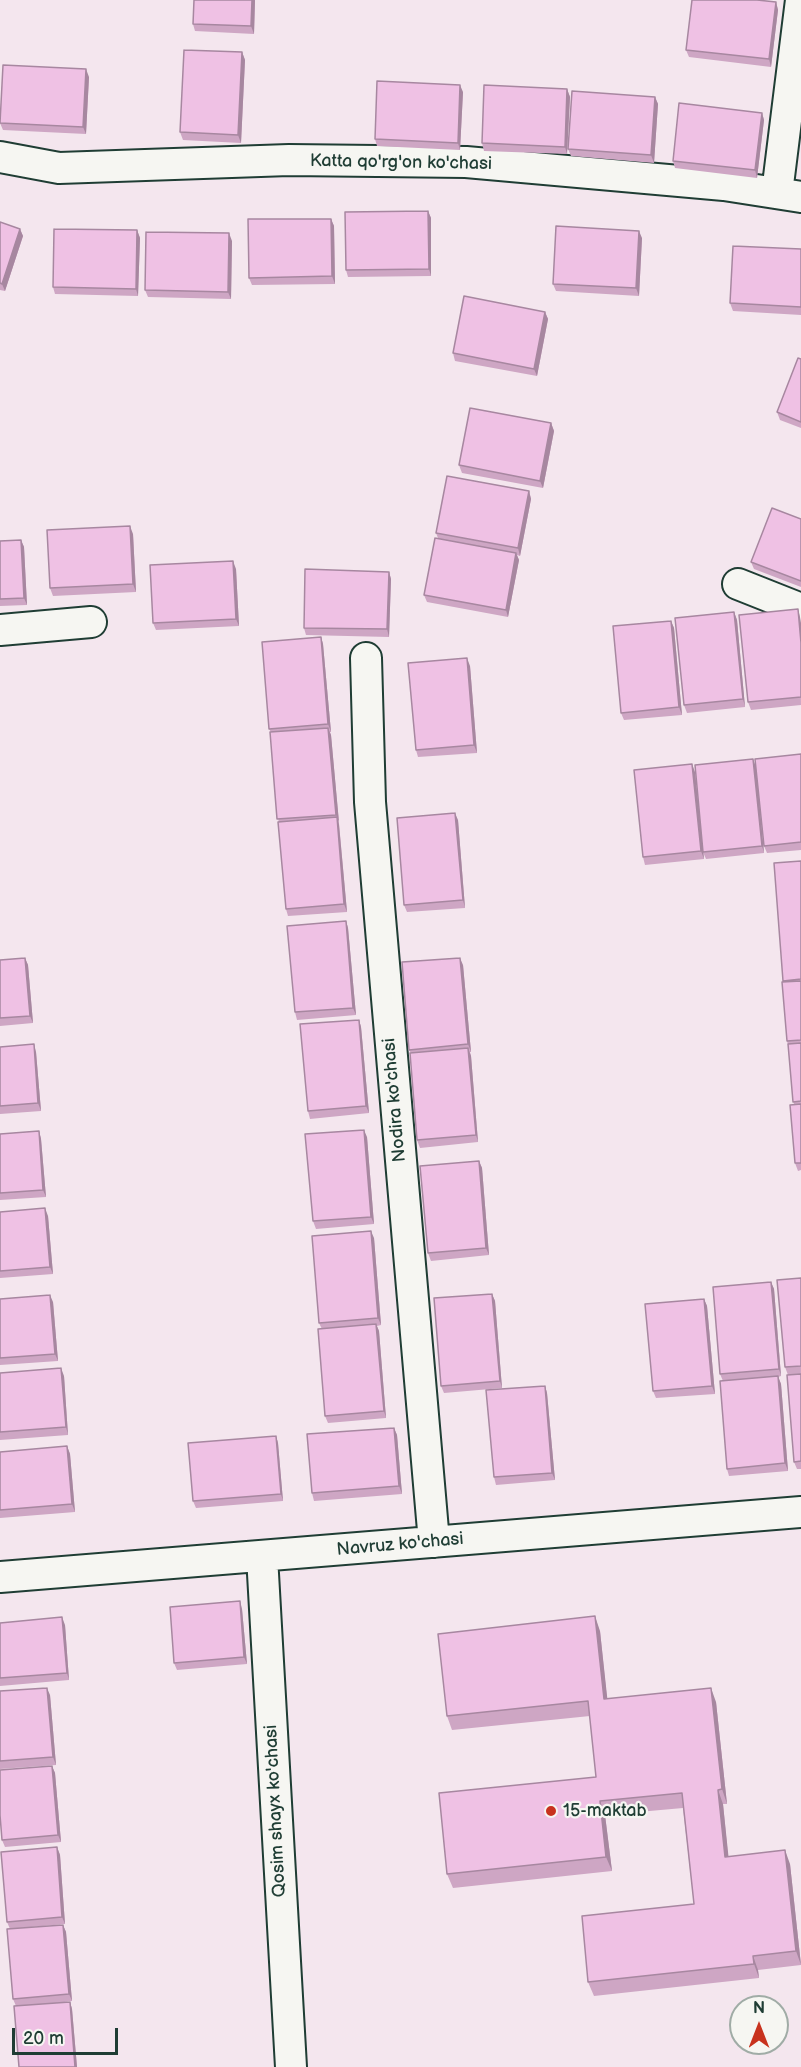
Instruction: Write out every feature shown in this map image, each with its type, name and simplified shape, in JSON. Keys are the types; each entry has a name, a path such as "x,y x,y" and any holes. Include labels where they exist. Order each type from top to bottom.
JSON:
{"street":[{"path":"789,195 801,0"},
{"name":"Katta qo'rg'on ko'chasi","path":"0,157 59,168 289,160 466,162 724,185 789,195"},
{"path":"738,584 801,609"},
{"path":"0,630 91,622"},
{"name":"Nodira ko'chasi","path":"366,658 370,802 434,1542"},
{"name":"Navruz ko'chasi","path":"0,1577 801,1512"},
{"name":"Qosim shayx ko'chasi","path":"262,1556 291,2067"}],"building":[{"path":"194,0 252,0 251,26 193,24"},
{"path":"692,0 776,2 769,59 686,50"},
{"path":"184,50 242,52 238,135 180,132"},
{"path":"3,65 86,69 83,127 0,123"},
{"path":"377,81 460,85 458,143 375,139"},
{"path":"484,85 567,89 565,147 482,143"},
{"path":"572,91 655,97 651,155 568,149"},
{"path":"679,103 762,113 755,170 673,161"},
{"path":"428,211 429,269 346,270 345,212"},
{"path":"248,219 331,219 332,276 249,278"},
{"path":"0,222 20,229 2,284 0,283"},
{"path":"556,226 639,231 636,288 553,284"},
{"path":"54,229 137,230 136,289 53,287"},
{"path":"146,232 229,233 228,292 145,290"},
{"path":"733,246 801,249 801,307 730,303"},
{"path":"464,296 545,312 534,369 453,353"},
{"path":"798,358 801,359 801,422 777,412"},
{"path":"470,408 551,423 540,481 459,465"},
{"path":"447,476 529,491 518,548 436,533"},
{"path":"772,508 801,519 801,581 751,562"},
{"path":"130,526 133,584 50,588 47,530"},
{"path":"435,538 516,553 506,610 424,595"},
{"path":"21,540 24,598 0,599 0,541"},
{"path":"233,561 236,619 153,623 150,565"},
{"path":"305,569 389,572 387,629 304,628"},
{"path":"798,609 801,643 801,697 748,702 739,615"},
{"path":"734,612 743,699 684,705 675,618"},
{"path":"671,621 679,707 621,713 613,626"},
{"path":"321,637 328,724 269,729 262,642"},
{"path":"467,658 474,745 416,750 408,663"},
{"path":"328,728 336,815 277,819 270,732"},
{"path":"801,754 801,842 764,846 755,759"},
{"path":"753,759 762,846 703,852 695,765"},
{"path":"692,764 701,851 643,857 634,770"},
{"path":"455,813 463,900 404,905 397,818"},
{"path":"337,817 344,904 286,909 278,822"},
{"path":"801,861 801,979 783,981 774,863"},
{"path":"346,921 353,1008 295,1012 287,926"},
{"path":"25,958 30,1016 0,1018 0,960"},
{"path":"460,958 468,1044 409,1050 402,962"},
{"path":"801,981 801,1040 787,1041 782,982"},
{"path":"359,1020 366,1106 308,1111 300,1024"},
{"path":"801,1043 801,1101 793,1102 788,1044"},
{"path":"34,1044 38,1103 0,1106 0,1047"},
{"path":"468,1048 476,1135 417,1140 410,1053"},
{"path":"801,1104 801,1163 795,1163 790,1105"},
{"path":"364,1130 371,1217 313,1221 305,1134"},
{"path":"39,1131 43,1190 0,1193 0,1134"},
{"path":"479,1161 486,1248 428,1253 420,1166"},
{"path":"45,1208 50,1267 0,1271 0,1212"},
{"path":"371,1231 378,1318 319,1323 312,1236"},
{"path":"801,1278 801,1366 785,1367 777,1280"},
{"path":"771,1282 779,1369 720,1374 713,1287"},
{"path":"492,1294 500,1381 441,1386 434,1298"},
{"path":"50,1295 55,1354 0,1358 0,1299"},
{"path":"704,1299 712,1386 653,1391 645,1304"},
{"path":"376,1324 384,1411 325,1416 318,1329"},
{"path":"61,1368 66,1427 0,1432 0,1373"},
{"path":"801,1374 801,1461 794,1462 787,1375"},
{"path":"778,1376 785,1463 727,1469 720,1381"},
{"path":"545,1386 552,1473 494,1477 486,1390"},
{"path":"394,1428 399,1486 312,1493 307,1434"},
{"path":"276,1436 281,1494 193,1501 188,1443"},
{"path":"67,1446 72,1504 0,1510 0,1452"},
{"path":"240,1601 244,1657 174,1663 170,1607"},
{"path":"595,1616 604,1699 711,1688 722,1789 718,1790 725,1857 785,1850 796,1951 753,1956 754,1964 588,1982 582,1916 694,1904 682,1793 600,1801 606,1857 447,1874 439,1793 596,1777 588,1701 447,1716 438,1634"},
{"path":"62,1617 67,1673 0,1678 0,1623"},
{"path":"47,1688 53,1757 0,1761 0,1691"},
{"path":"52,1766 58,1835 2,1840 0,1770"},
{"path":"57,1847 62,1917 7,1922 1,1852"},
{"path":"63,1925 69,1994 13,1999 7,1929"},
{"path":"70,2002 75,2067 19,2067 14,2006"}],"place":[{"name":"15-maktab","path":"551,1811"}]}
